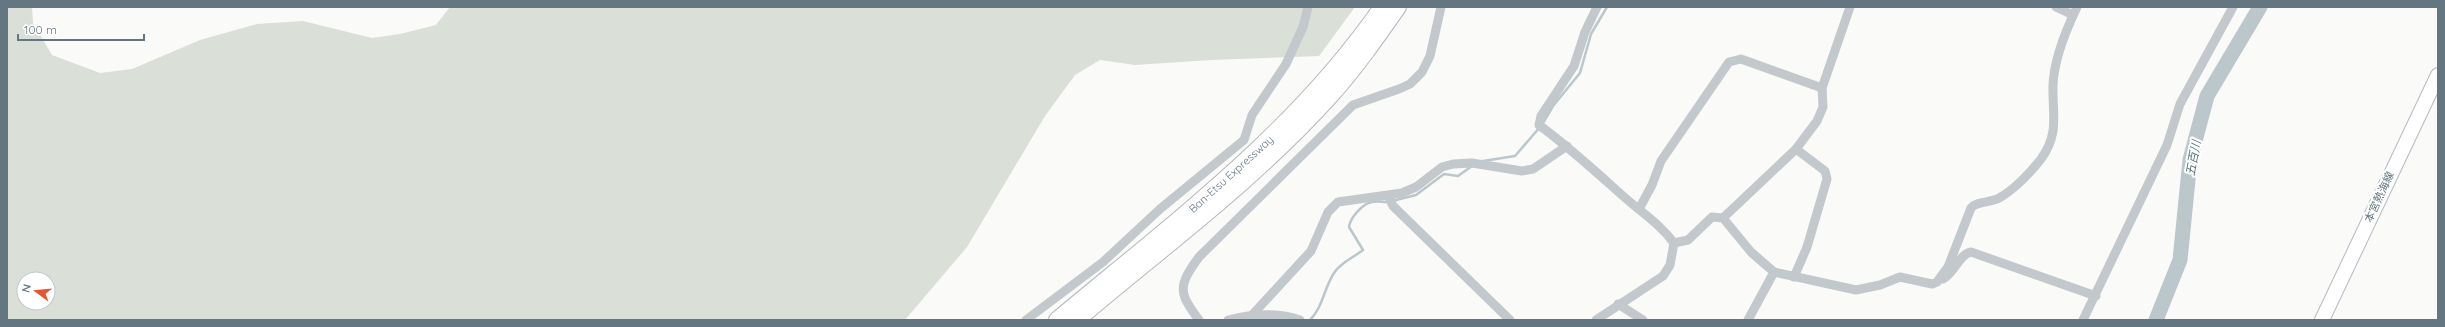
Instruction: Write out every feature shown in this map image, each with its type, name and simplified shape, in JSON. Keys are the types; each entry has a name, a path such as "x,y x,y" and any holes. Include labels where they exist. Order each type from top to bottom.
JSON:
{"highway":[{"name":"Ban-Etsu Expressway","path":"1057,320 1182,218 1262,148 1340,64 1382,7"},
{"name":"Ban-Etsu Expressway","path":"1077,320 1191,227 1273,155 1332,94 1398,7"}],"main road":[{"name":"本宮熱海線","path":"2322,320 2438,75"}],"street":[{"path":"1026,320 1103,262 1160,209 1244,140 1252,115 1286,64 1303,27 1308,7"},
{"path":"1199,320 1185,301 1183,294 1185,279 1199,257 1353,105 1410,84 1422,72 1430,56 1441,7"},
{"path":"1597,7 1585,32 1574,66 1541,116 1539,125 1567,146 1664,230 1674,243"},
{"path":"1723,218 1796,149 1820,115 1823,107 1822,88 1850,7"},
{"path":"1940,279 1948,267 1971,208 1976,204 2002,196 2031,170 2045,152 2052,135 2055,114 2053,85 2057,58 2075,11 2056,7"},
{"path":"2083,320 2096,296 2166,145 2180,104 2233,7"},
{"path":"1639,209 1652,185 1661,161 1729,62 1741,59 1822,88"},
{"path":"1253,314 1312,251 1324,220 1335,204 1348,198 1388,196 1416,187 1442,167 1453,164 1472,163 1522,171 1533,169 1567,146"},
{"path":"1794,277 1808,248 1827,179 1825,171 1796,149"},
{"path":"1388,196 1393,206 1510,320"},
{"path":"1674,243 1688,240 1712,217 1723,218 1751,252 1774,272 1856,290 1880,285 1900,277 1930,284 1950,274 1964,255 1971,252 2096,296"},
{"path":"1596,320 1666,273 1674,243"},
{"path":"1748,320 1774,272"},
{"path":"1618,304 1642,320"},
{"path":"1228,320 1253,314 1267,316 1283,314 1300,320"}],"shaded area":[{"path":"7,7 32,7 33,23 52,55 100,73 132,69 200,40 257,24 303,21 372,38 400,34 436,25 450,7 1355,7 1319,56 1211,60 1135,65 1100,60 1075,75 1045,116 967,247 905,320 7,320"},
{"path":"2172,281 2160,320 2148,320"}],"waterway":[{"path":"1543,123 1553,106 1580,73 1591,34 1607,7"},
{"name":"五百川","path":"2156,320 2180,260 2190,160 2207,96 2260,7"},
{"path":"1483,161 1515,156 1540,127"},
{"path":"1392,201 1416,195 1444,174 1458,176 1472,166"},
{"path":"1310,320 1318,309 1337,269 1363,250 1349,227 1354,216 1364,205 1368,203 1387,202"}]}
